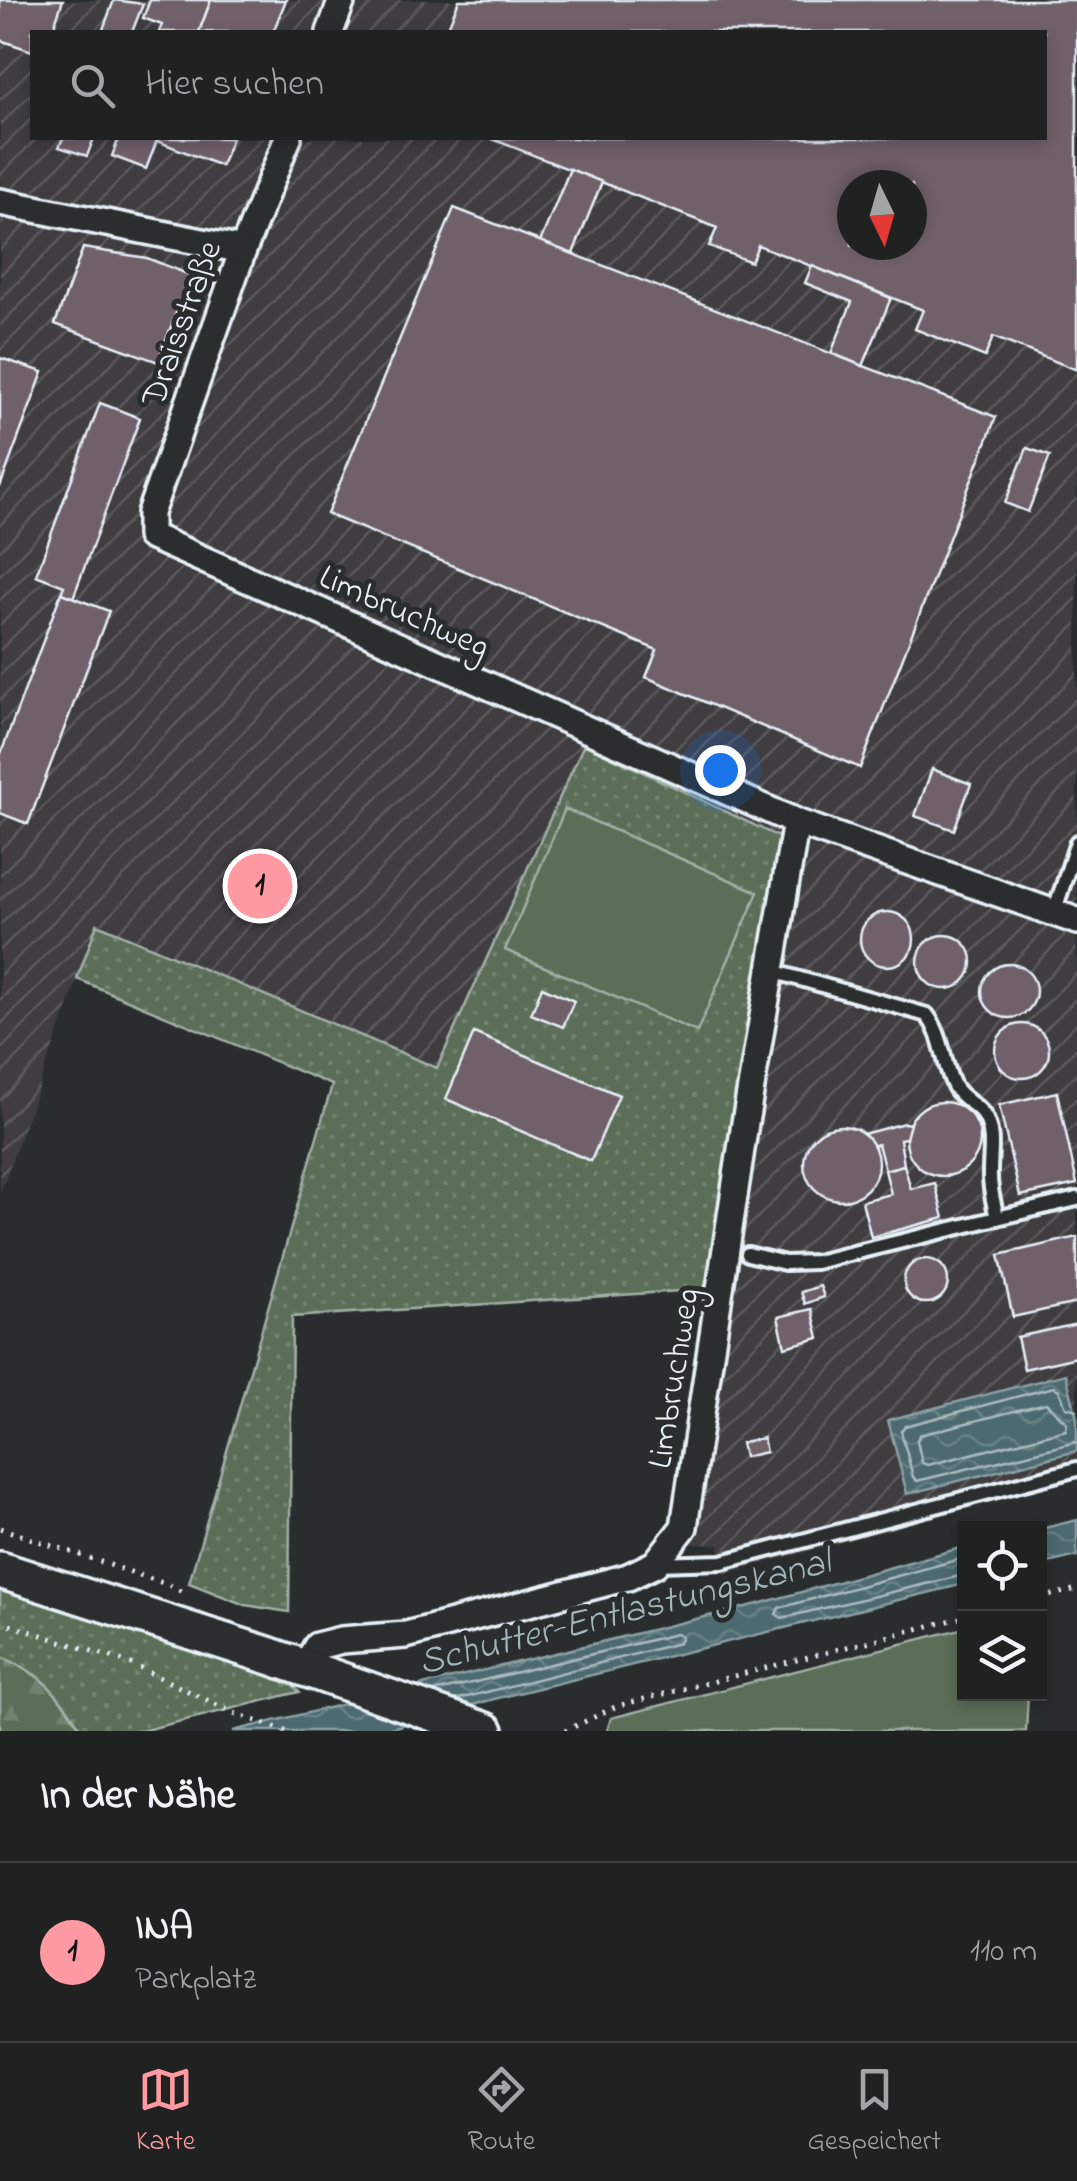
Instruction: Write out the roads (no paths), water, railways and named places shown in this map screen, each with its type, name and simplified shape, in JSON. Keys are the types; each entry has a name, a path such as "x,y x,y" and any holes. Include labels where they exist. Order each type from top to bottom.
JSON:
{"main road":[{"path":"0,1570 485,1731"}],"street":[{"path":"331,30 342,0"},
{"name":"Draisstraße","path":"150,536 150,513 243,250 287,140"},
{"path":"0,202 243,250"},
{"name":"Limbruchweg","path":"150,536 796,822 1066,917"},
{"name":"Limbruchweg","path":"655,1564 684,1527 745,1123 796,822"},
{"path":"318,1673 317,1646 341,1640 406,1635 456,1624 628,1577 655,1564"}],"lane":[{"path":"1066,917 1077,842"},
{"path":"772,971 927,1015 940,1031 956,1092 980,1108 989,1124 989,1176 997,1218"},
{"path":"748,1254 785,1264 816,1262 1077,1199"},
{"path":"655,1564 722,1562 1077,1469"}],"water":[{"path":"1066,1374 1077,1418 1077,1451 907,1494 888,1420"},
{"path":"1077,1520 1077,1556 1047,1563 1047,1527"},
{"name":"Schutter-Entlastungskanal","path":"957,1549 957,1586 494,1699 381,1731 233,1731 758,1604"}],"place":[{"name":"INA","path":"260,886"}]}
